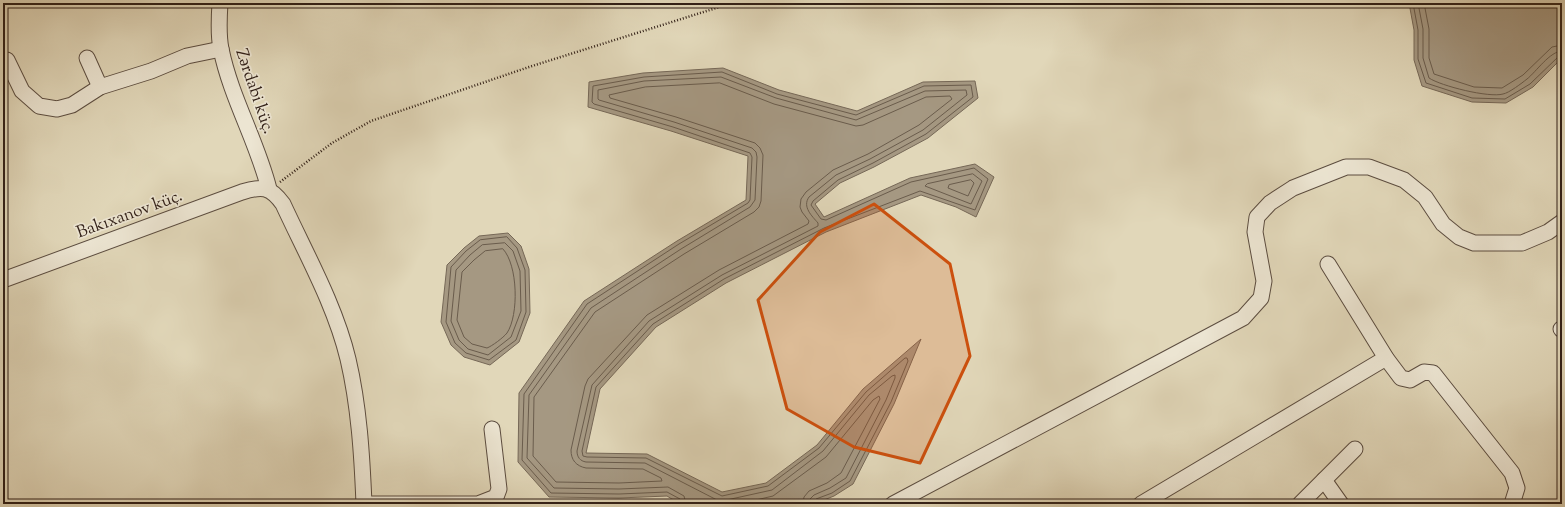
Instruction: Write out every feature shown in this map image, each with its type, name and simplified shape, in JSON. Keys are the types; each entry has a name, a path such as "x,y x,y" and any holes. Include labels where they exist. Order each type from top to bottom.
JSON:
{"street":[{"name":"Zərdabi küç.","path":"220,3 219,22 221,48 232,87 265,172 269,189"},
{"path":"7,60 22,91 39,106 57,109 72,105 100,87 151,71 187,56 221,48"},
{"path":"86,58 100,87"},
{"path":"893,504 1243,318 1261,298 1264,281 1255,232 1257,217 1270,203 1293,188 1346,167 1369,167 1404,180 1425,197 1443,224 1459,237 1474,243 1522,243 1548,232 1562,222"},
{"name":"Bakıxanov küç.","path":"3,280 242,192 259,188 269,189"},
{"path":"269,189 283,204 326,296 348,358 355,394 361,451 364,504 478,504 496,498 499,489 492,429"},
{"path":"1328,264 1386,358 1401,378 1410,380 1424,372 1433,373 1512,473 1517,488 1512,504"},
{"path":"1141,504 1386,358"},
{"path":"1300,504 1355,449"},
{"path":"1324,480 1341,504"}],"path":[{"path":"269,189 332,143 371,121 529,67 732,3"}],"highlighted area":[{"path":"874,204 950,264 970,356 920,463 854,447 787,409 758,300 820,232"}],"water":[{"path":"1409,3 1562,3 1562,58 1533,87 1506,103 1472,102 1422,86 1414,60 1414,30"},
{"path":"723,68 779,90 857,111 923,82 975,81 978,98 928,138 874,167 840,183 815,204 824,217 910,178 975,164 994,177 976,217 956,207 921,195 826,232 726,283 656,327 600,389 586,453 647,454 722,492 766,483 817,445 863,389 921,339 894,404 853,484 834,496 814,504 680,504 667,496 619,498 549,497 518,462 519,393 584,301 677,241 746,200 748,156 671,131 588,107 589,82 643,73"},
{"path":"508,233 521,246 529,269 530,313 519,342 490,365 464,357 451,345 441,322 447,265 479,236"}]}
